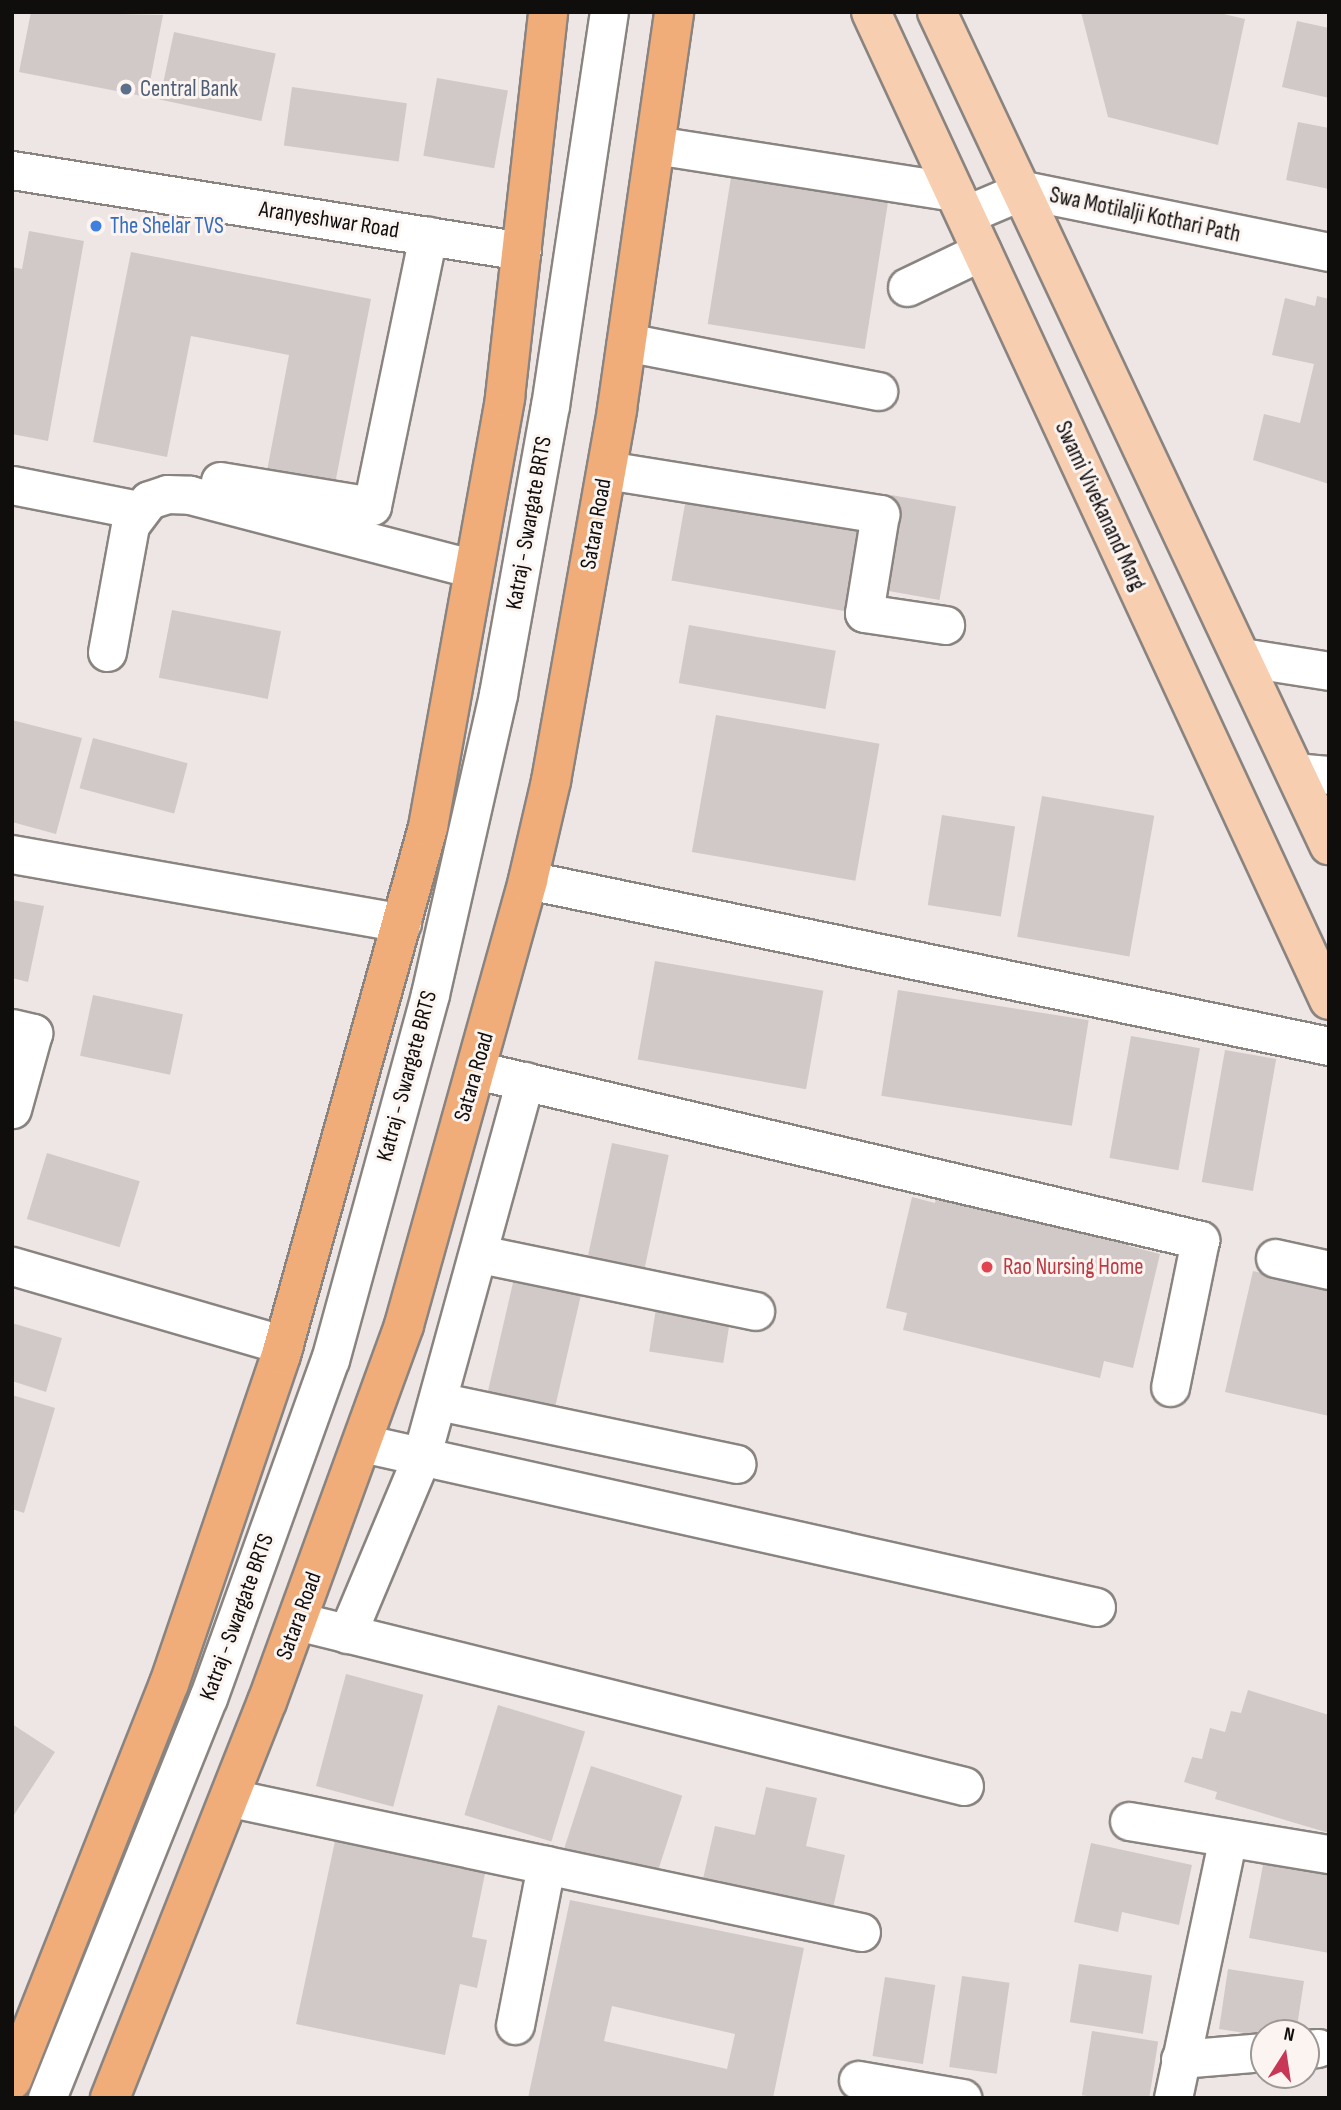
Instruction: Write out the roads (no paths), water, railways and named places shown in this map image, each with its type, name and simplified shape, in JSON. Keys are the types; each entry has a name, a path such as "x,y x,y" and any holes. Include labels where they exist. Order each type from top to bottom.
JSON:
{"highway":[{"path":"12,2080 20,2042 169,1684 284,1345 428,827 505,397 548,12"},
{"name":"Satara Road","path":"110,2098 230,1798 404,1325 528,880 551,781 606,470 674,12"}],"main road":[{"name":"Swami Vivekanand Marg","path":"871,12 1329,1000"},
{"path":"937,12 1024,190 1241,657 1312,773 1329,845"}],"street":[{"name":"Katraj - Swargate BRTS","path":"47,2098 208,1698 330,1360 430,994 498,694 550,406 609,12"},
{"path":"655,145 959,203"},
{"name":"Aranyeshwar Road","path":"12,170 522,251"},
{"name":"Swa Motilalji Kothari Path","path":"959,203 1024,190 1329,252"},
{"path":"180,475 372,506 428,236"},
{"path":"907,287 982,251"},
{"path":"626,342 878,391"},
{"path":"606,470 880,514 864,613 945,625"},
{"path":"12,485 138,510"},
{"path":"107,652 130,525 138,510 166,494 190,495 474,569"},
{"path":"1241,657 1329,671"},
{"path":"12,854 402,923"},
{"path":"528,880 1329,1046"},
{"path":"12,1028 33,1033 12,1109"},
{"path":"476,1070 1200,1240 1170,1387"},
{"path":"347,1633 421,1458 480,1254 525,1081"},
{"path":"480,1254 755,1311"},
{"path":"1275,1258 1329,1270"},
{"path":"12,1266 284,1345"},
{"path":"438,1401 736,1464"},
{"path":"362,1443 1096,1607"},
{"path":"297,1621 964,1786"},
{"path":"230,1798 860,1932"},
{"path":"1129,1821 1329,1854"},
{"path":"1173,2098 1228,1838"},
{"path":"514,2025 533,1862"},
{"path":"1180,2059 1250,2053"},
{"path":"858,2080 962,2098"}],"place":[{"name":"Central Bank","path":"126,89"},
{"name":"The Shelar TVS","path":"96,226"},
{"name":"Rao Nursing Home","path":"987,1267"}]}
